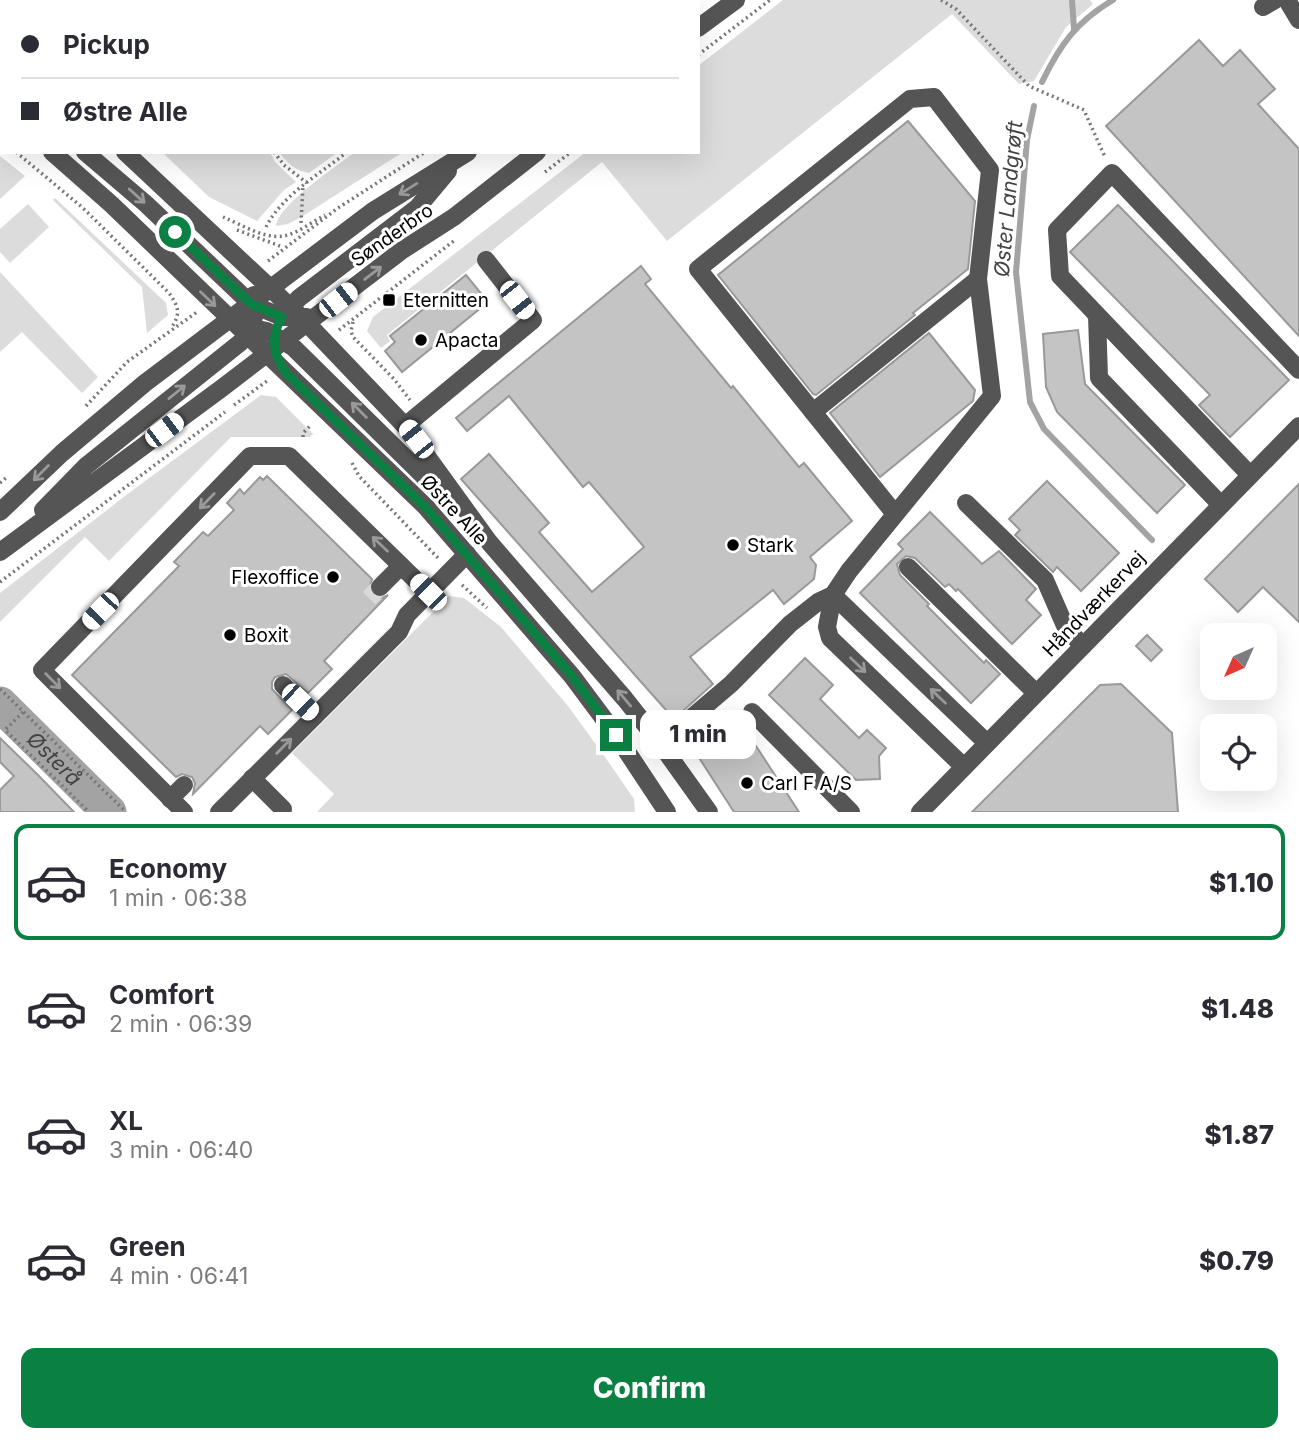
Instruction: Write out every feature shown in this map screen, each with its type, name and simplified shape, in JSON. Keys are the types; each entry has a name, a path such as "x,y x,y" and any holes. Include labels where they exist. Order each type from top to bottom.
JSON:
{"street":[{"path":"700,27 724,0"},
{"path":"700,27 736,0"},
{"path":"1287,0 1299,20"},
{"path":"895,514 698,269 910,99 934,97 990,170 978,279 992,396 849,571 833,595 827,627 830,638 964,767"},
{"name":"Østre Alle","path":"54,154 241,327 275,344 286,373 382,464 467,554 572,676 616,735 667,812"},
{"path":"87,154 254,303 295,316"},
{"name":"Østre Alle","path":"127,154 270,289 405,426 489,542 625,699 709,812"},
{"name":"Sønderbro","path":"2,551 275,344 295,316 325,309 401,251 454,217 534,154"},
{"path":"464,155 417,208 295,316 275,344 340,392 489,542"},
{"name":"Sønderbro","path":"2,551 86,466 241,327 254,303 270,289 373,211 464,155"},
{"path":"1250,475 1060,276 1057,230 1112,173 1299,370"},
{"path":"239,260 248,275 254,303"},
{"path":"405,426 533,320 486,260"},
{"path":"813,412 978,279"},
{"path":"1097,315 1100,378 1220,505"},
{"path":"0,512 119,403 211,334 241,327"},
{"name":"Håndværkervej","path":"920,812 1299,426"},
{"path":"184,812 42,670 250,456 289,456 428,592"},
{"path":"966,503 1045,580 1066,628 1083,646"},
{"path":"219,812 399,632 407,615 467,554"},
{"path":"380,587 401,566"},
{"path":"908,567 1036,693"},
{"path":"691,718 731,684 790,624 818,602 833,595"},
{"path":"833,595 987,743"},
{"path":"283,685 315,716"},
{"path":"752,712 851,812"},
{"path":"252,778 283,809"},
{"path":"170,799 184,785"}],"path":[{"path":"700,53 770,0"},
{"path":"941,0 956,9 1029,86 1084,110 1112,173"},
{"path":"18,154 83,208 164,288 179,309 177,321 168,333 127,362 82,410"},
{"path":"276,154 305,184"},
{"path":"265,227 274,212 344,154"},
{"path":"233,232 236,230 282,248 422,154"},
{"path":"301,223 305,184"},
{"path":"236,222 257,232 289,235 338,208"},
{"path":"366,350 352,334 351,328 355,319 428,261"},
{"path":"0,582 236,403"},
{"path":"303,437 303,433 310,426"},
{"path":"346,455 359,476 443,564"},
{"path":"0,482 9,476"},
{"path":"459,581 492,612"},
{"path":"0,689 126,812"},
{"path":"23,712 5,730 89,812"}],"shaded area":[{"path":"783,0 1090,0 1093,4 1066,27 1034,81 1019,84 952,14 667,241 602,162 387,335 390,341 381,348 367,331 373,317 583,154 700,154 700,64"},
{"path":"164,154 271,154 275,162 296,182 284,190 257,221 209,197"},
{"path":"280,154 335,154 309,173 285,160"},
{"path":"352,154 400,154 303,216 288,224 276,226 287,207"},
{"path":"0,156 25,176 0,199"},
{"path":"55,198 166,303 168,315 147,333 142,287 53,200"},
{"path":"28,204 49,227 10,263 0,252 0,229"},
{"path":"0,272 98,377 82,393 22,332 0,352"},
{"path":"261,395 276,397 313,434 310,437 231,437 109,561 85,537 0,622 0,593"},
{"path":"449,596 464,598 501,627 568,706 605,757 634,799 635,812 317,812 334,794 292,753"}],"building":[{"path":"1199,40 1223,66 1240,50 1275,89 1258,104 1299,149 1299,336 1106,126"},
{"path":"908,121 975,201 968,269 816,395 813,394 718,275"},
{"path":"1118,205 1289,380 1230,437 1199,405 1210,395 1070,252"},
{"name":"Stark","path":"641,266 651,279 645,284 731,388 733,386 799,467 804,463 852,521 810,557 816,565 814,579 784,604 773,590 690,657 713,684 674,719 461,479 489,454 549,523 539,532 592,592 644,547 589,482 583,487 509,396 467,431 456,418"},
{"path":"466,275 488,302 402,372 385,351 395,342 390,336"},
{"path":"1078,330 1085,384 1185,485 1157,513 1057,412 1046,387 1043,334"},
{"path":"929,333 975,390 973,401 880,477 830,413"},
{"name":"Boxit","path":"267,476 372,579 369,589 373,595 382,598 388,595 324,661 332,669 308,693 286,674 275,677 272,689 292,710 268,734 260,726 193,794 195,783 192,777 182,774 176,777 72,675 179,566 174,562 203,532 208,536 234,510 227,503 240,489 244,494 260,477 263,480"},
{"path":"1047,481 1119,553 1081,591 1057,567 1053,572 1015,535 1020,530 1009,519"},
{"path":"1299,484 1299,622 1263,587 1238,612 1205,579"},
{"path":"930,512 982,564 999,551 1036,589 1026,600 1041,615 1012,644 958,589 956,591 949,584 945,587 915,558 906,556 897,564 900,575 929,604 927,606 984,663 986,660 1000,674 971,703 860,593 903,549 898,544"},
{"path":"1147,635 1162,650 1151,661 1136,646"},
{"path":"805,658 833,685 820,699 859,738 867,730 886,748 879,756 880,779 856,780 769,695"},
{"path":"1121,684 1172,733 1178,812 972,812 1100,685"},
{"name":"Carl F A/S","path":"741,723 799,812 734,812 696,753"},
{"path":"0,738 74,812 0,812 0,790 14,776 0,762"}],"waterway":[{"path":"1072,0 1074,29"},
{"name":"Øster Landgrøft","path":"1042,82 1070,35 1113,0"},
{"name":"Øster Landgrøft","path":"1034,106 1027,140 1016,272 1030,402 1044,429 1152,540"},
{"name":"Østerå","path":"0,704 109,812"}],"tunnel":[{"path":"369,598 380,587"}],"place":[{"name":"Eternitten","path":"389,300"},
{"name":"Apacta","path":"421,340"},
{"name":"Stark","path":"733,545"},
{"name":"Flexoffice","path":"333,577"},
{"name":"Boxit","path":"230,635"},
{"name":"Carl F A/S","path":"747,783"}],"route":[{"path":"175,232 251,304 282,317 274,334 274,348 286,373 426,508 572,676 616,735"}]}
